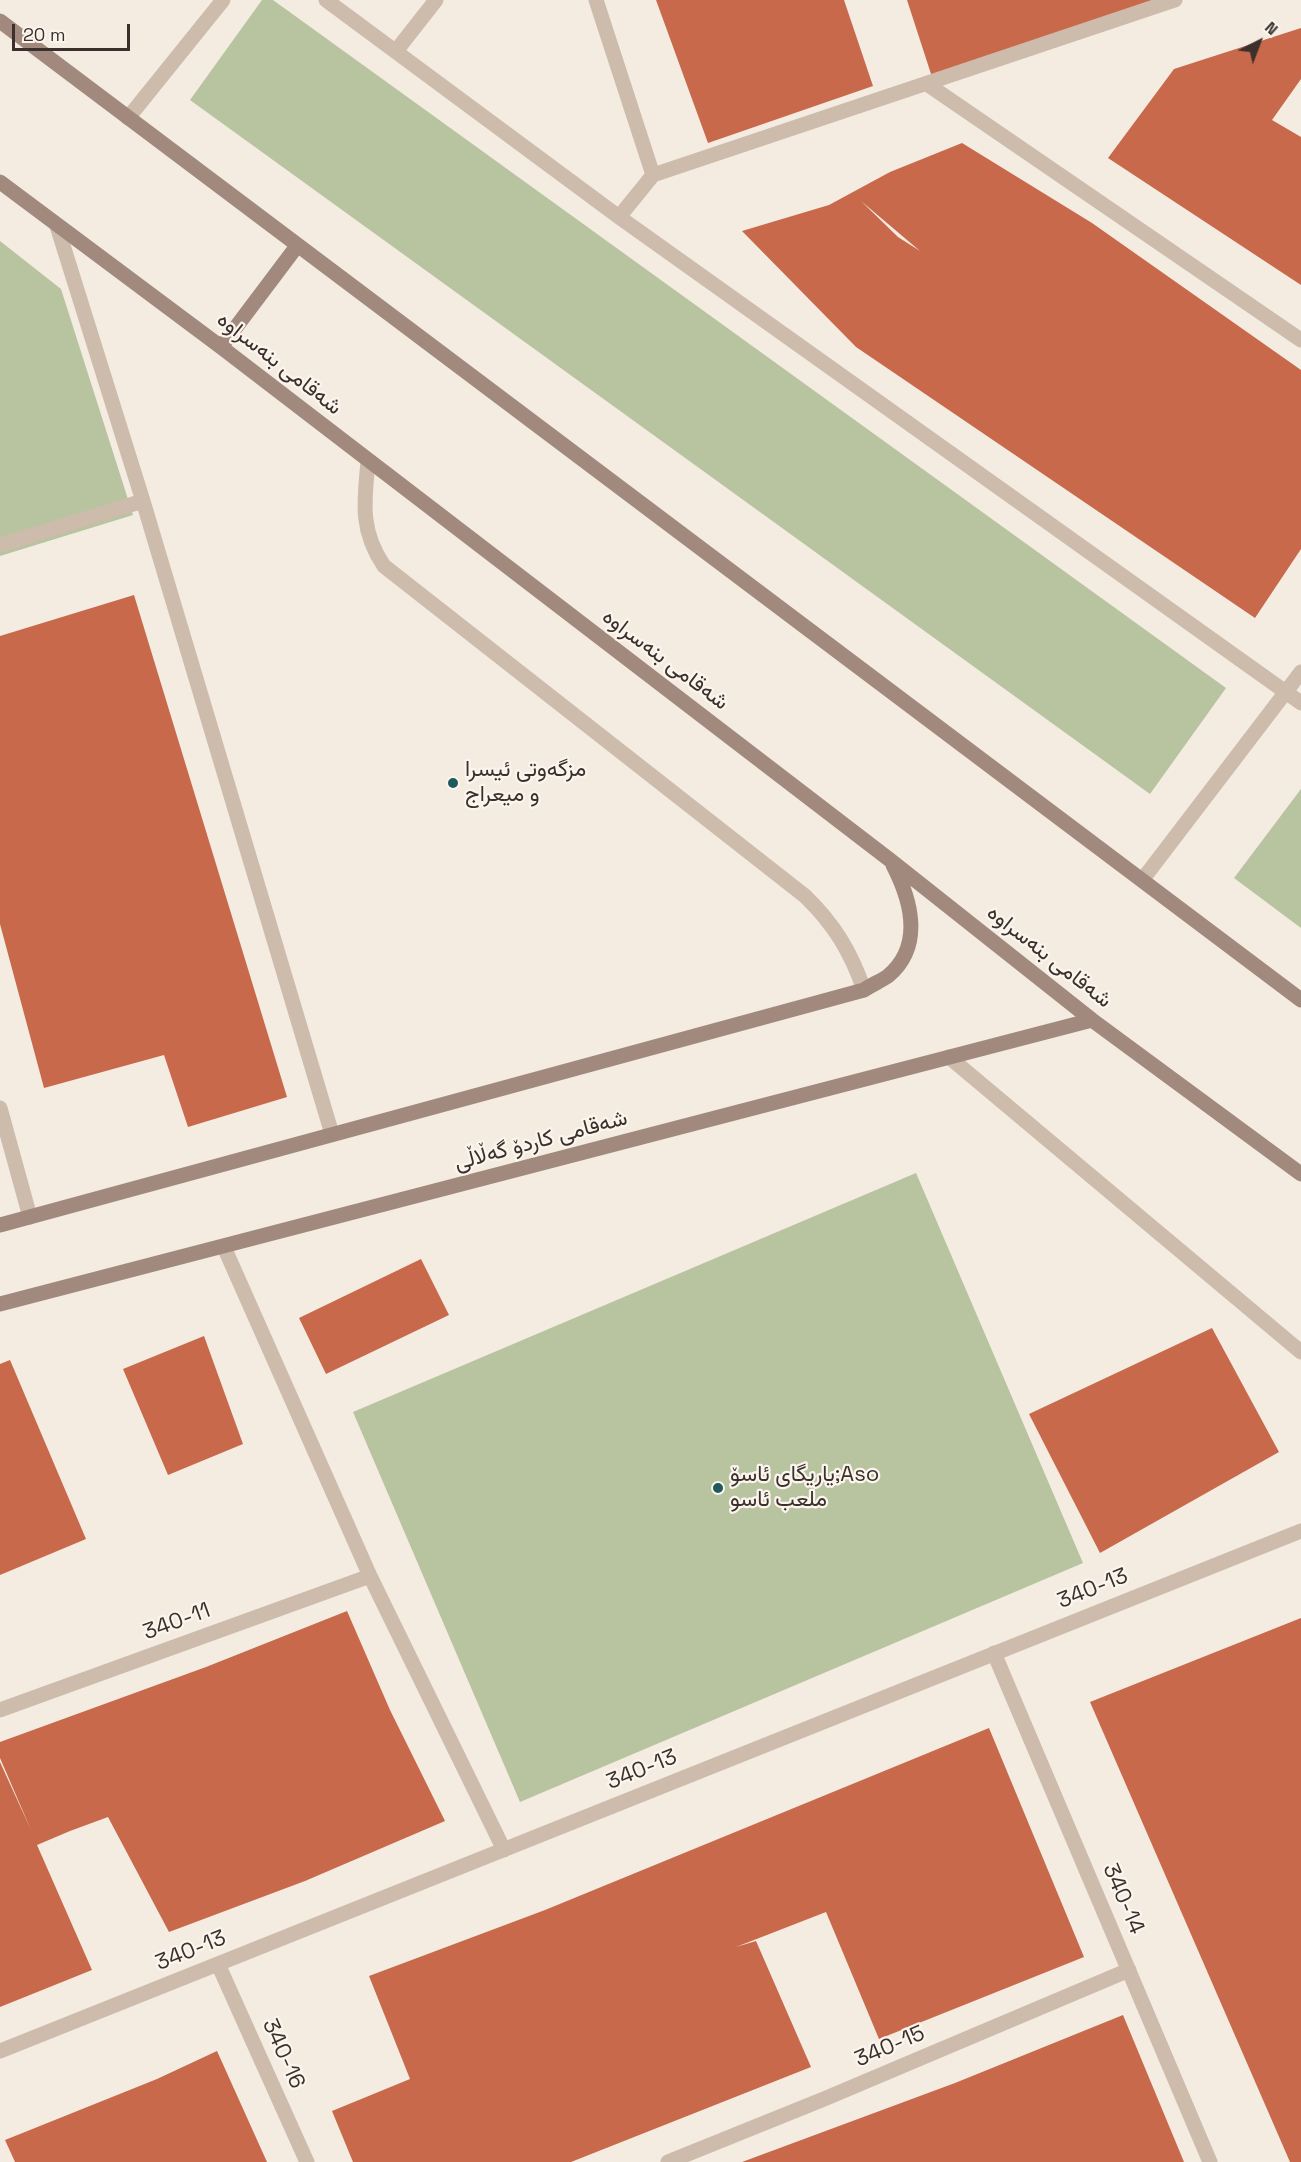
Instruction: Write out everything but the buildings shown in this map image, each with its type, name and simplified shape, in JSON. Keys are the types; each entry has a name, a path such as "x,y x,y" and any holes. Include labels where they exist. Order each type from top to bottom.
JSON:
{"main road":[{"path":"0,21 1301,1000"},
{"name":"شەقامی بنەسراوە","path":"0,182 221,347 368,462 890,860 1092,1020 1301,1174"},
{"path":"221,347 297,246"},
{"path":"0,1225 864,990 888,976 906,954 912,923 906,891 890,860"},
{"name":"شەقامی کاردۆ گەڵاڵی","path":"0,1304 1092,1020"}],"street":[{"path":"128,118 223,0"},
{"path":"326,0 619,217 1301,703"},
{"path":"396,51 436,0"},
{"path":"596,0 653,175"},
{"path":"619,217 653,175 1174,0"},
{"path":"927,84 1301,340"},
{"path":"57,226 332,1134"},
{"path":"368,462 363,509 373,550 384,566 805,896 826,916 842,938 855,963 864,990"},
{"path":"0,545 142,501"},
{"path":"1143,879 1287,694 1301,672"},
{"path":"949,1057 1301,1352"},
{"path":"0,1108 30,1217"},
{"path":"224,1247 370,1576 504,1850"},
{"name":"340-13","path":"0,2051 1301,1531"},
{"name":"340-11","path":"0,1710 370,1576"},
{"name":"340-14","path":"994,1653 1210,2162"},
{"name":"340-16","path":"218,1964 307,2162"},
{"name":"340-15","path":"668,2162 824,2099 1129,1970"}],"green space":[{"path":"262,0 273,0 1226,688 1150,794 190,100"},
{"path":"0,241 61,289 133,515 0,556"},
{"path":"1301,789 1301,928 1234,878"},
{"name":"یاریگای ئاسۆ;Aso ملعب ئاسو","path":"916,1173 1083,1563 520,1802 353,1412"}],"place":[{"name":"مزگەوتی ئیسرا و میعراج","path":"453,783"},
{"name":"یاریگای ئاسۆ;Aso ملعب ئاسو","path":"718,1488"}]}
